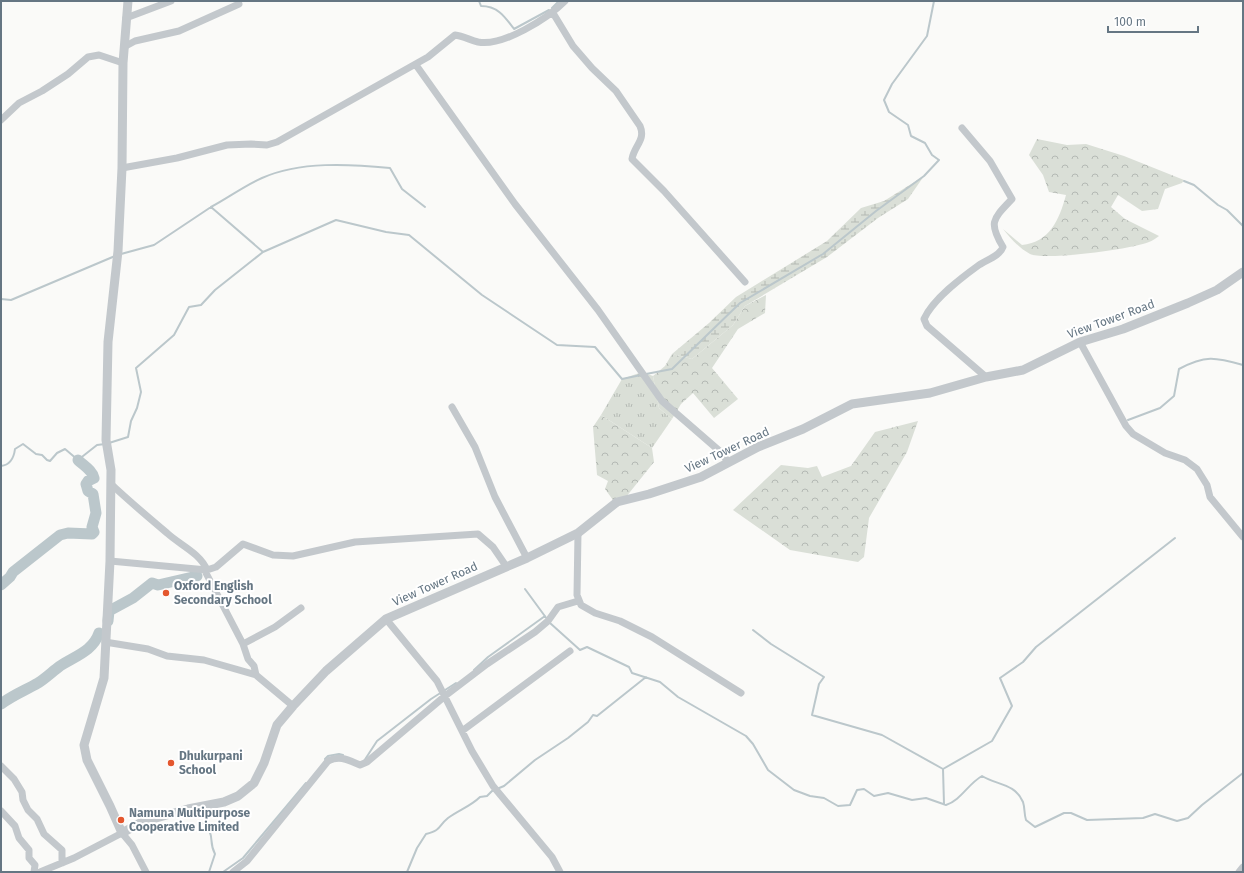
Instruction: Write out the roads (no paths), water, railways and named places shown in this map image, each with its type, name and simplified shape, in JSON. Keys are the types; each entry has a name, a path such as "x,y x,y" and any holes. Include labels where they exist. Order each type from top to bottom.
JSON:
{"street":[{"path":"128,1 123,63 122,168 118,251 115,264 108,342 107,443 111,470 111,484 110,561 104,678 84,745 87,760 122,833 132,845 146,872"},
{"path":"126,18 172,1"},
{"path":"124,47 135,41 179,31 240,4 238,1"},
{"path":"122,168 177,158 227,145 267,145 277,142 416,65 455,35 479,42 495,41 515,34 553,13 565,1"},
{"path":"553,13 573,46 592,68 616,91 640,126 643,133 642,138 632,154 632,159 664,191 745,282"},
{"path":"1,120 19,103 42,91 68,74 88,57 99,55 123,63"},
{"path":"416,65 515,204 572,276 651,387 662,401 723,454 728,463"},
{"path":"962,128 990,161 1012,199 999,212 993,223 993,230 1003,247 1002,251 998,255 978,266 939,299 928,311 924,319 927,326 986,377"},
{"name":"View Tower Road","path":"122,833 142,822 188,809 224,802 238,796 254,783 264,763 277,725 326,671 386,619 527,558 578,533 617,502 649,494 701,477 758,447 822,420 852,404 930,394 986,377 1023,370 1080,342 1123,329 1188,303 1217,290 1243,272"},
{"path":"1080,342 1126,426 1133,434 1165,453 1185,460 1197,468 1207,485 1210,497 1243,537"},
{"path":"452,407 475,446 495,497 527,558"},
{"path":"111,484 168,535 204,562 207,570 206,573 226,614 243,644 248,659 254,666 256,675"},
{"path":"578,533 578,601 581,605 595,613 620,621 652,637 741,693"},
{"path":"110,561 207,570 216,566 244,544 273,555 293,556 355,542 478,534 493,547 506,566"},
{"path":"233,872 247,860 328,761 335,757 341,757 360,765 367,762 445,696 487,664 548,622 558,607 578,601"},
{"path":"243,644 275,627 302,608"},
{"path":"386,619 437,681 472,751 493,786 552,857 560,872"},
{"path":"105,642 148,649 167,656 204,660 256,675 293,706"},
{"path":"462,731 570,651"},
{"path":"1,766 14,779 22,792 23,800 28,810 37,819 44,834 62,850 62,863"},
{"path":"1,811 15,826 19,838 29,850 29,858 35,865 34,872"},
{"path":"40,872 62,863 122,833"},
{"path":"1239,872 1243,867"}],"waterway":[{"path":"479,1 481,6 487,6 497,10 514,29 549,10"},
{"path":"552,8 559,1"},
{"path":"646,374 672,369 740,303 823,254 876,211 924,176 939,160 932,155 925,143 911,136 908,125 889,112 884,100 892,84 927,36 934,1"},
{"path":"211,207 262,178 292,169 325,165 358,165 390,168 402,189 425,207"},
{"path":"1184,181 1194,185 1218,205 1227,210 1243,226"},
{"path":"121,254 154,245 211,207 263,252 336,220 386,232 409,235 482,295 557,345 595,347 622,379 641,375"},
{"path":"109,443 128,437 131,421 137,408 141,392 136,368 174,335 189,307 201,305 215,290 263,252"},
{"path":"1,299 11,300 115,256"},
{"path":"1128,420 1160,408 1174,396 1179,369 1188,364 1203,359 1217,359 1243,365"},
{"path":"1,466 7,464 13,458 15,449 23,444 36,454 42,455 50,461 57,453 65,449 78,460 97,445 105,444"},
{"path":"1,585 13,572 60,535 68,533 92,534 94,532 92,527 96,513 93,494 88,491 86,484 94,478 90,470 78,460"},
{"path":"943,769 992,741 1012,706 1000,678 1023,662 1036,647 1175,538"},
{"path":"108,621 109,611 133,598 152,583 158,585 197,576"},
{"path":"525,589 547,619"},
{"path":"474,670 488,657 545,616"},
{"path":"550,623 580,650 587,647 629,667 632,673 660,682 678,697 746,736 753,744 768,770 794,790 810,796 824,798 838,806 850,805 857,790 864,789 874,796 888,793 912,800 926,798 946,805 960,796 982,776 1005,785 1015,791 1023,802 1026,820 1035,827 1064,813 1071,813 1087,820 1143,818 1155,814 1177,821 1188,818 1243,773"},
{"path":"753,630 771,644 824,677 819,684 812,715 882,735 943,769 944,804"},
{"path":"1,704 38,683 60,666 88,649 99,633"},
{"path":"407,872 417,848 426,834 437,829 448,818 480,797 487,796 492,791 504,786 535,760 568,738 588,722 593,715 597,716 646,677"},
{"path":"364,761 377,741 431,699 456,683"},
{"path":"325,759 328,756 339,754 343,755"},
{"path":"223,872 243,858 306,783"},
{"path":"200,821 211,834 215,854 209,872"}],"place":[{"name":"Oxford English Secondary School","path":"166,593"},
{"name":"Dhukurpani School","path":"171,763"},
{"name":"Namuna Multipurpose Cooperative Limited","path":"121,820"}]}
